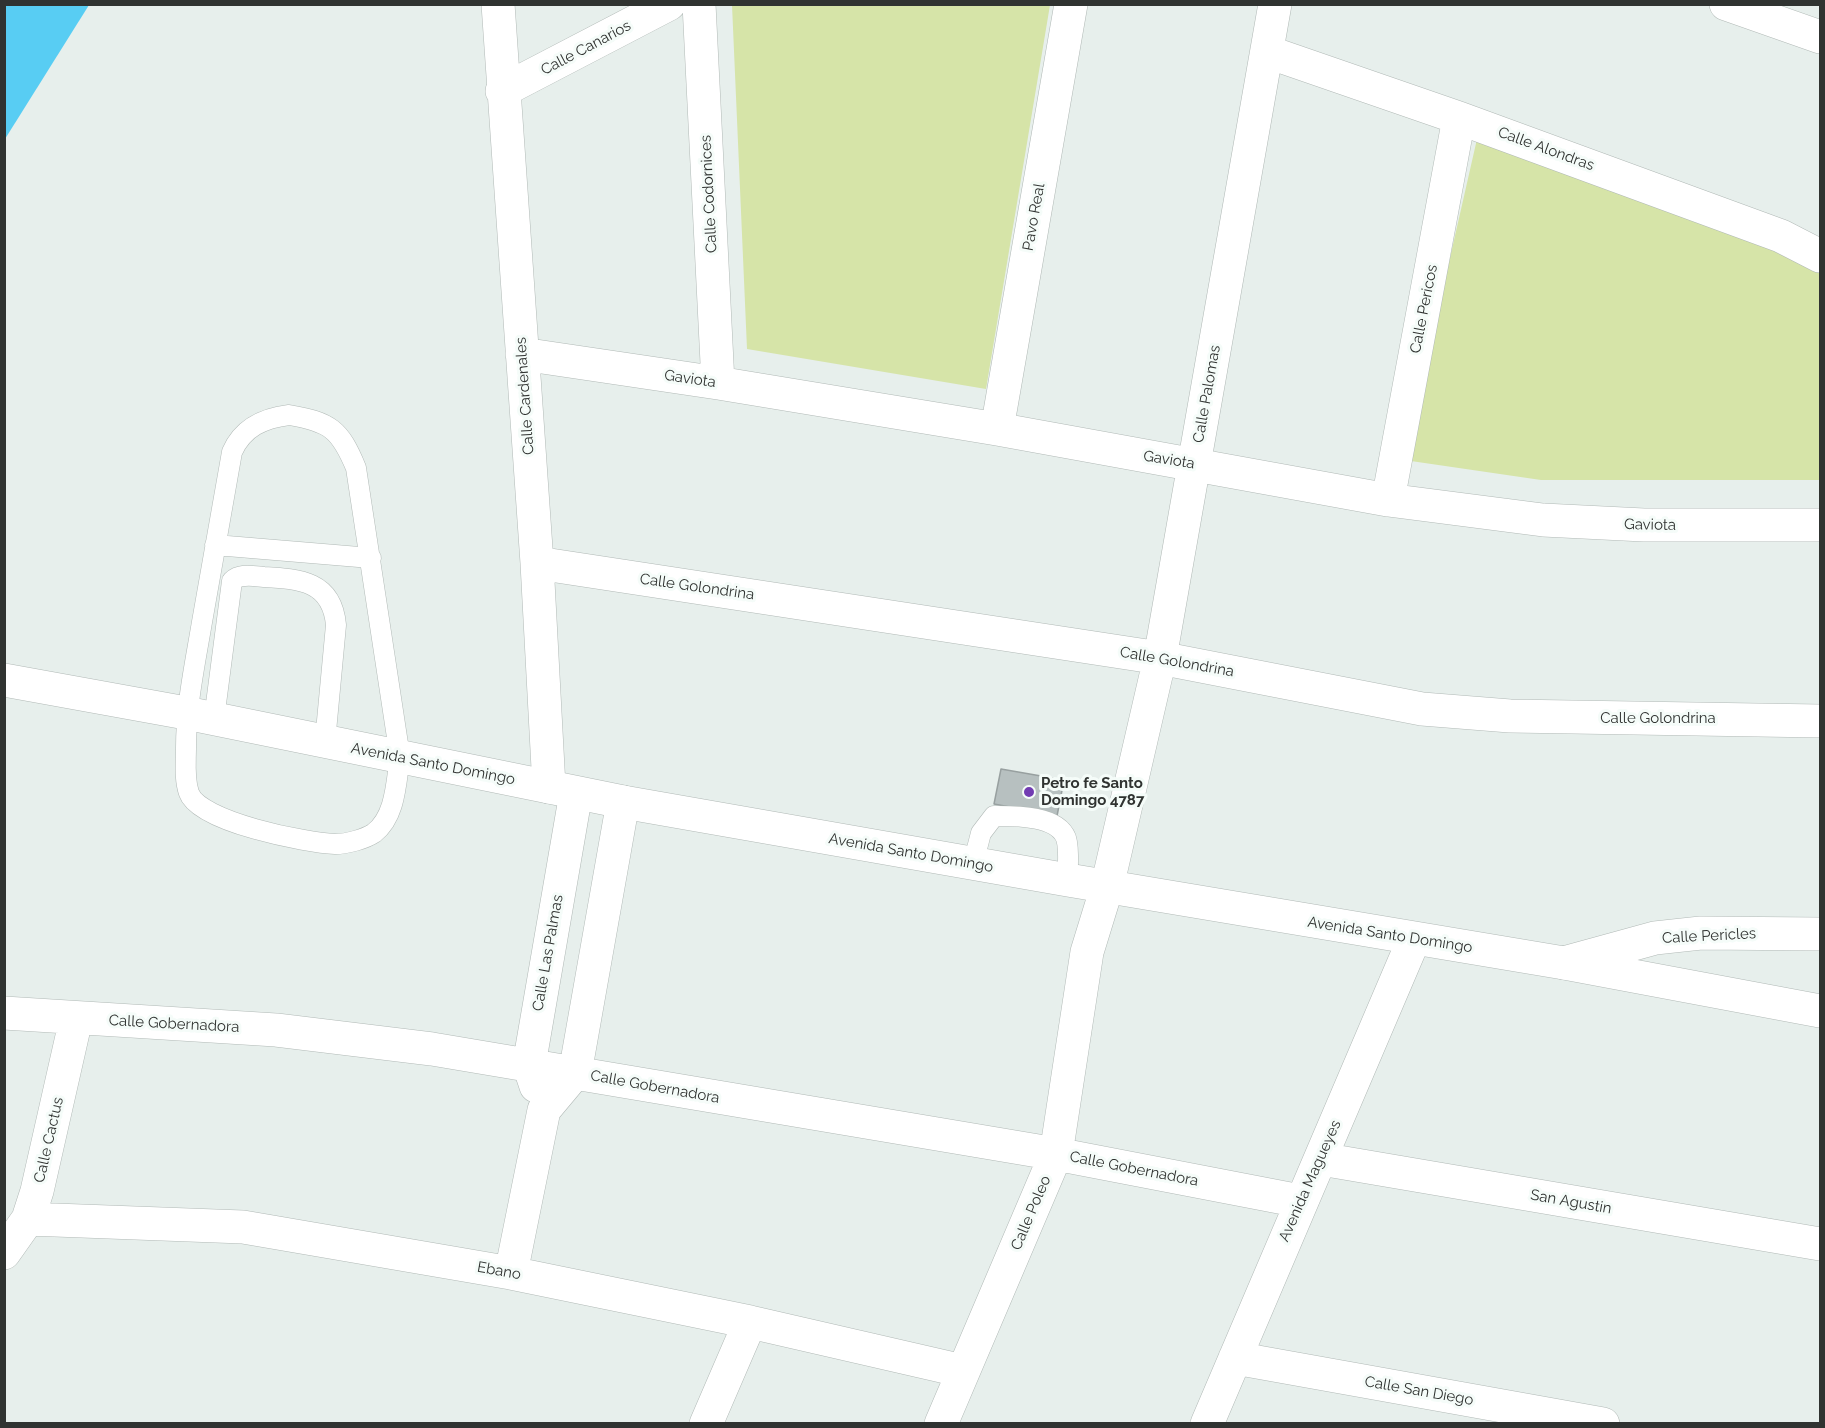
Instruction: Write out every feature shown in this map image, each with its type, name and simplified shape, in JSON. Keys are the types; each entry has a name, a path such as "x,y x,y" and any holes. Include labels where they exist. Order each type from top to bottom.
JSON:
{"street":[{"name":"Calle Cardenales","path":"498,4 502,91 537,563 563,790"},
{"name":"Calle Canarios","path":"502,91 669,4"},
{"name":"Calle Codornices","path":"699,4 718,383"},
{"name":"Pavo Real","path":"997,429 1071,4"},
{"name":"Calle Palomas","path":"1107,887 1160,658 1275,4"},
{"path":"1726,4 1821,37"},
{"name":"Calle Alondras","path":"1268,52 1460,118 1781,236 1821,256"},
{"name":"Calle Pericos","path":"1388,500 1460,118"},
{"name":"Gaviota","path":"522,354 718,383 997,429 1388,500 1543,520 1644,525 1821,525"},
{"name":"Calle Golondrina","path":"537,563 1160,658 1422,709 1510,716 1821,721"},
{"name":"Avenida Santo Domingo","path":"4,680 200,716 623,802 1107,887 1564,963 1821,1011"},
{"name":"Calle Las Palmas","path":"544,1110 529,1065 563,790"},
{"name":"Calle Las Palmas","path":"511,1273 544,1110 575,1073 623,802"},
{"name":"Calle Poleo","path":"941,1424 1056,1154 1087,952 1107,887"},
{"name":"Calle Pericles","path":"1564,963 1625,944 1690,934 1821,934"},
{"name":"Avenida Magueyes","path":"1207,1424 1300,1200 1321,1159 1414,939"},
{"name":"Calle Gobernadora","path":"4,1013 276,1030 432,1049 1056,1154 1300,1200"},
{"name":"Calle Cactus","path":"4,1253 28,1219 76,1019"},
{"name":"San Agustin","path":"1321,1159 1821,1244"},
{"name":"Ebano","path":"28,1219 243,1227 511,1273 750,1322 963,1371"},
{"path":"706,1424 750,1322"},
{"name":"Calle San Diego","path":"1234,1358 1604,1424"}],"lane":[{"path":"200,716 215,545 232,452 236,442 251,426 272,417 289,415 320,420 345,441 356,468 400,757 393,803 386,819 374,833 348,843 335,844 289,837 227,820 197,805 189,795 186,780 232,581 245,576 295,579 318,589 329,600 335,612 336,625 326,742"},
{"path":"215,545 370,558"},
{"path":"973,864 981,833 994,816 1052,822 1062,830 1067,841 1068,880"}],"green space":[{"path":"732,5 1050,5 986,389 747,349"},
{"path":"1477,139 1813,263 1820,271 1820,480 1541,480 1404,460"}],"water":[{"path":"4,5 89,5 5,139"}],"building":[{"name":"Petro fe Santo Domingo 4787","path":"1001,769 1064,780 1057,816 994,804"}],"place":[{"name":"Petro fe Santo Domingo 4787","path":"1029,792"}]}
